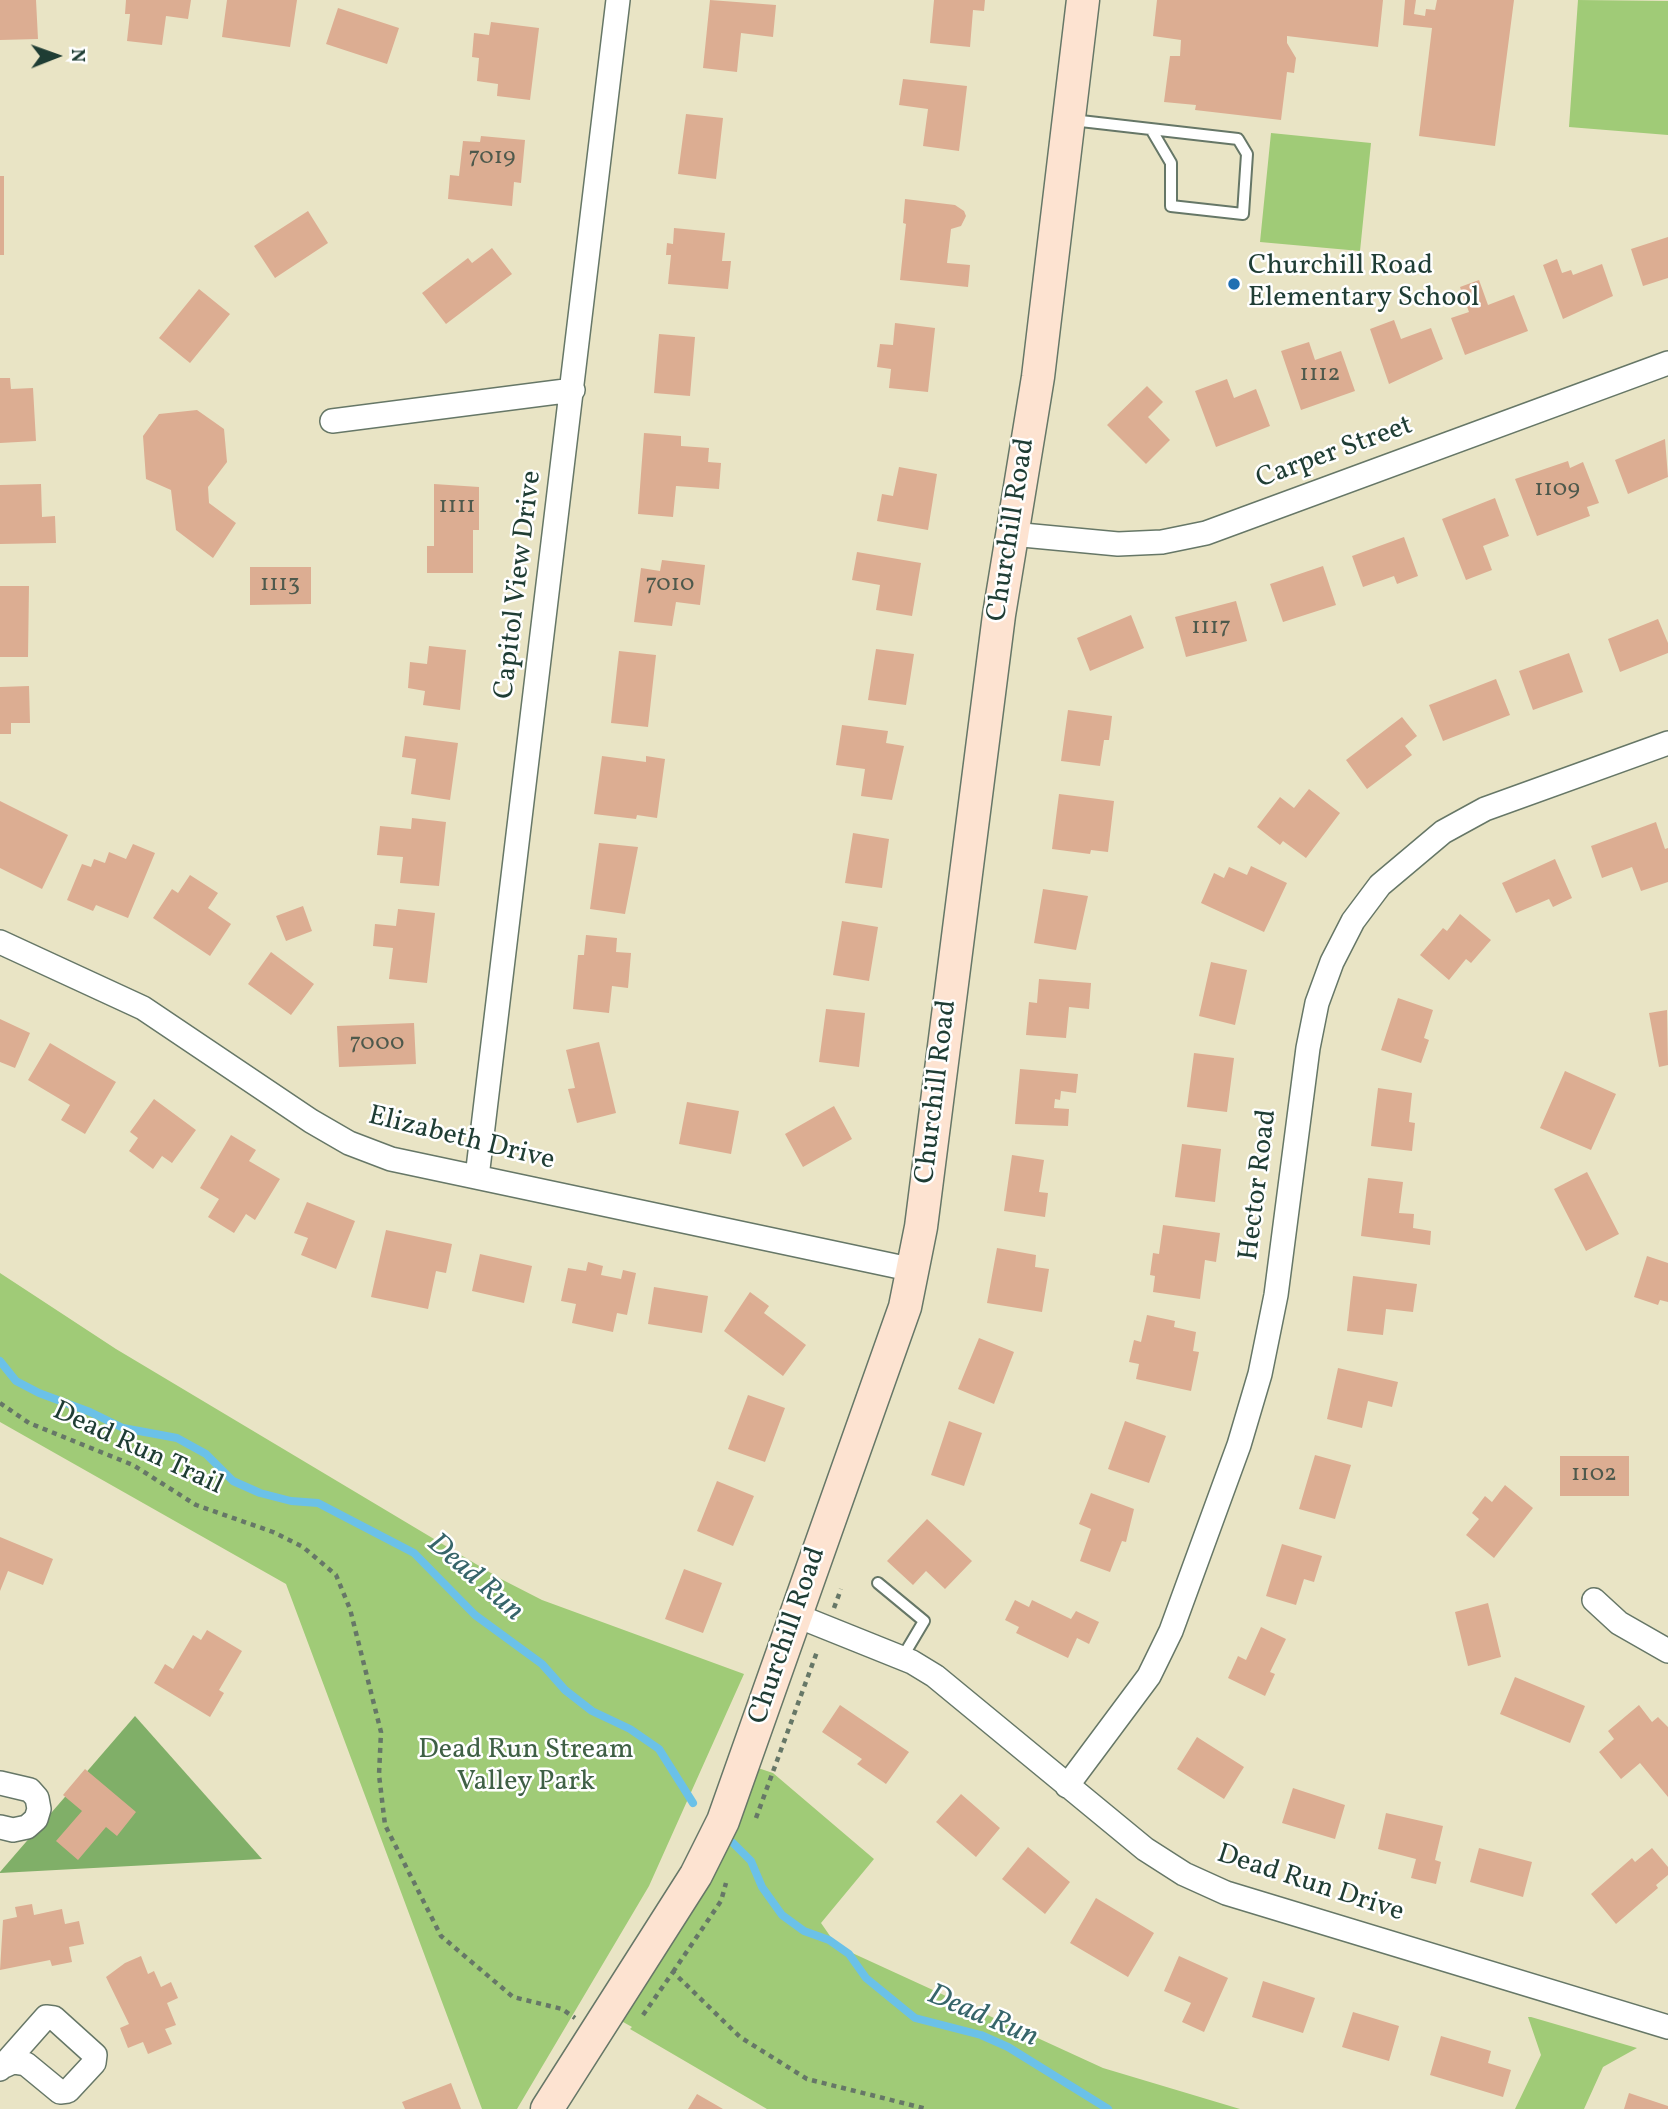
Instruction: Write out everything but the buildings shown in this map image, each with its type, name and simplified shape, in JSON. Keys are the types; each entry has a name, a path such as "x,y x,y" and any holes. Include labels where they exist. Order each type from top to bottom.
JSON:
{"street":[{"name":"Capitol View Drive","path":"477,1177 618,0"},
{"name":"Churchill Road","path":"547,2109 594,2040 696,1875 723,1821 905,1307 914,1270 1012,534 1038,377 1083,0"},
{"name":"Carper Street","path":"1012,534 1118,544 1162,542 1206,533 1668,363"},
{"path":"332,421 573,390"},
{"name":"Hector Road","path":"1067,1786 1124,1712 1160,1653 1191,1580 1240,1445 1260,1374 1276,1295 1308,1048 1317,1003 1332,961 1353,921 1380,885 1443,832 1485,809 1668,743"},
{"name":"Elizabeth Drive","path":"0,942 143,1008 311,1121 349,1143 391,1159 914,1270"},
{"path":"1594,1600 1619,1623 1668,1651"},
{"name":"Dead Run Drive","path":"795,1615 902,1658 935,1676 1144,1849 1184,1874 1226,1893 1668,2026"},
{"path":"0,1783 30,1790 37,1798 39,1809 36,1819 27,1827 0,1827"}],"lane":[{"path":"1069,120 1151,129 1238,139 1247,154 1243,214 1171,205 1171,163 1151,129"},
{"path":"878,1583 924,1621 902,1658"}],"path":[{"name":"Dead Run Trail","path":"0,1403 29,1423 133,1465 196,1505 274,1532 303,1547 336,1575 350,1609 382,1732 379,1774 385,1825 441,1936 513,1997 562,2009 587,2025 594,2040"},
{"path":"750,1829 765,1801 841,1589"},
{"path":"636,2025 721,1901 728,1878"},
{"path":"673,1972 740,2037 807,2080 927,2109"}],"green space":[{"path":"1578,0 1668,1 1668,135 1569,127"},
{"path":"1271,133 1371,143 1360,251 1260,242"},
{"name":"Dead Run Stream Valley Park","path":"0,1273 116,1349 501,1579 542,1600 744,1674 649,1886 517,2109 482,2109 286,1584 0,1422"},
{"path":"135,1716 262,1859 0,1873 0,1872"},
{"path":"758,1768 773,1773 874,1859 821,1923 837,1946 1103,2068 1240,2109 767,2109 630,2029 632,2027 616,2018"},
{"path":"1528,2017 1637,2048 1603,2067 1584,2109 1515,2109 1541,2055"}],"waterway":[{"name":"Dead Run","path":"0,1361 16,1381 39,1393 123,1428 177,1438 206,1454 233,1481 260,1493 291,1501 318,1503 414,1553 475,1615 542,1664 565,1690 592,1711 630,1729 659,1749 693,1803"},
{"name":"Dead Run","path":"733,1843 751,1861 762,1887 782,1915 804,1931 829,1940 849,1954 866,1978 915,2018 981,2035 1008,2047 1108,2109"}],"place":[{"name":"Churchill Road Elementary School","path":"1234,284"}]}
